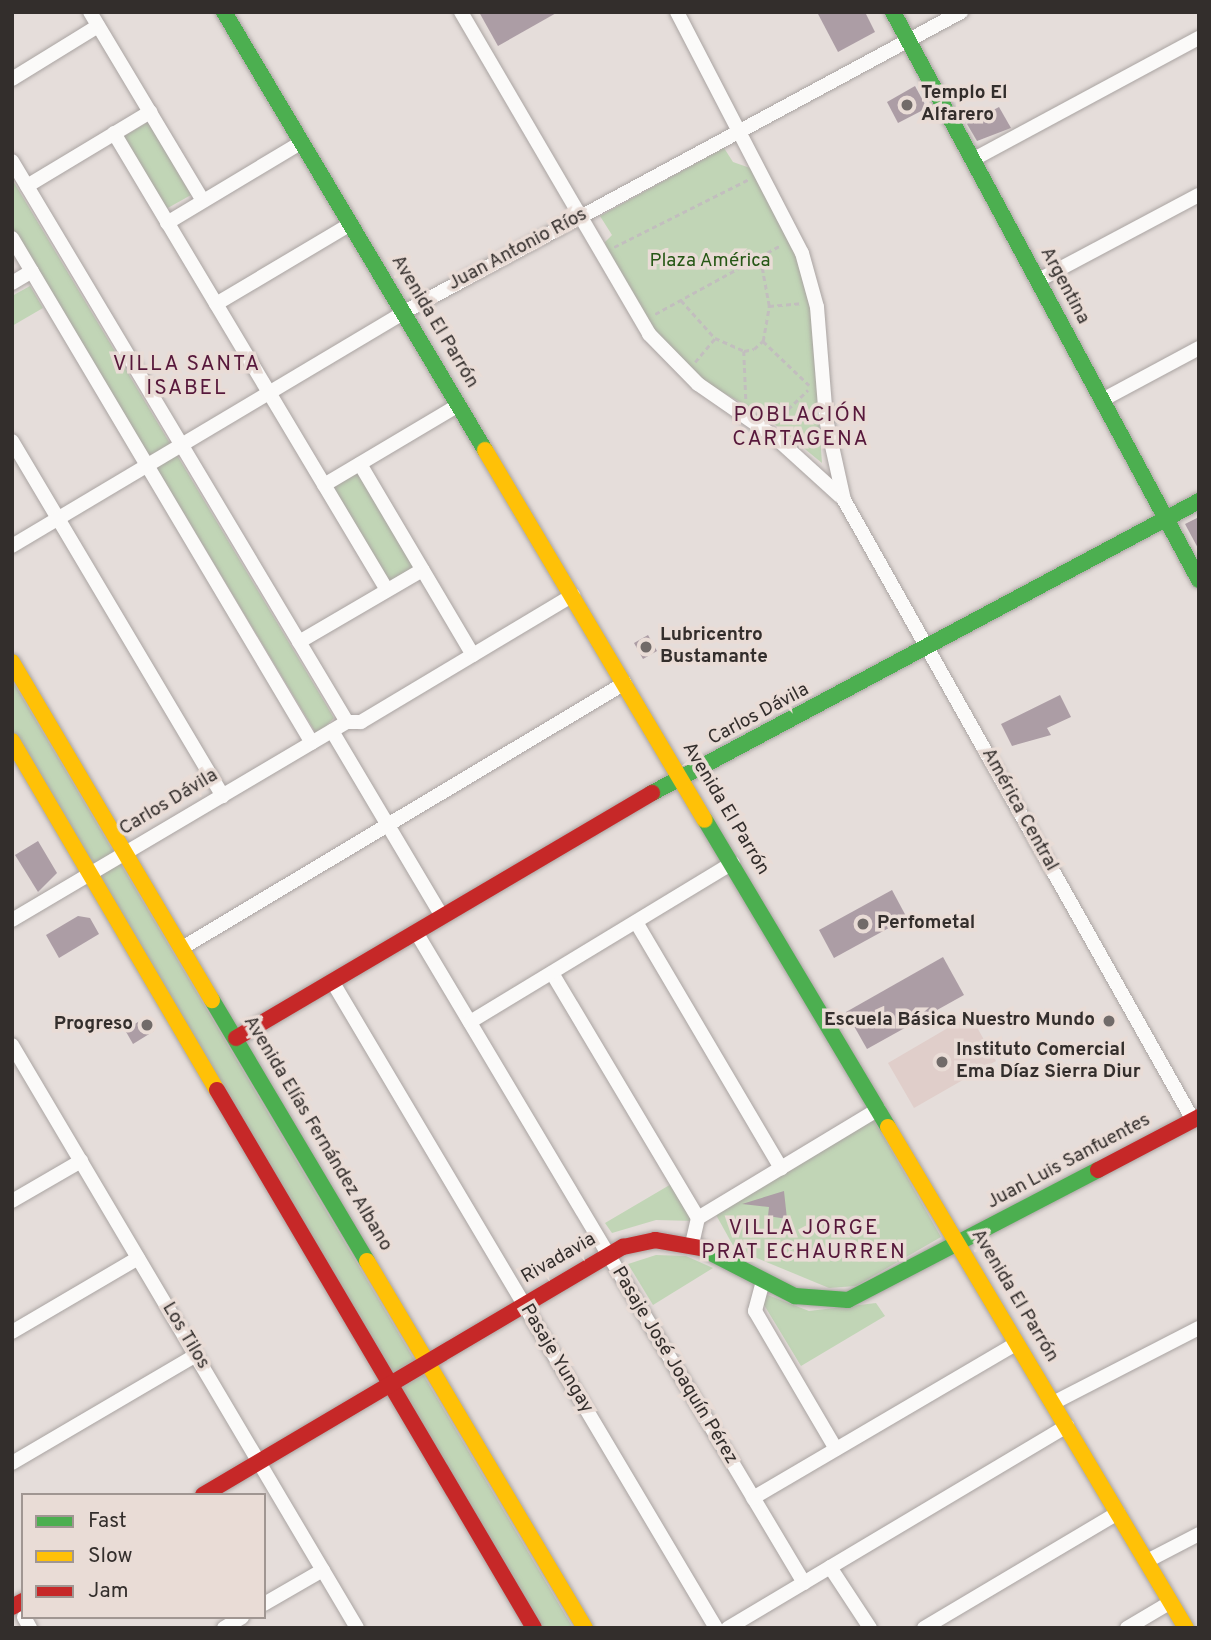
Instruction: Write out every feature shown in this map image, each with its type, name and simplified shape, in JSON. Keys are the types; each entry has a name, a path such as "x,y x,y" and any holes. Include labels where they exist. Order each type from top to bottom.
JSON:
{"main road":[{"name":"Avenida El Parrón","path":"225,12 1186,1628"},
{"name":"Argentina","path":"893,12 1199,580"},
{"name":"Carlos Dávila","path":"236,1038 682,778 1199,501"},
{"name":"Avenida Elías Fernández Albano","path":"12,662 585,1628"},
{"path":"12,741 534,1628"},
{"name":"Juan Luis Sanfuentes","path":"958,1244 1196,1119"},
{"name":"Rivadavia","path":"206,1493 608,1254 656,1240 692,1243 763,1280 810,1300 848,1300 958,1244"}],"street":[{"path":"90,12 203,201"},
{"path":"461,12 576,219 663,352 801,458 844,500"},
{"path":"677,12 792,228 813,287 829,442 844,500"},
{"name":"Juan Antonio Ríos","path":"12,546 404,312 961,12"},
{"path":"12,79 98,26"},
{"path":"972,160 1199,38"},
{"path":"27,186 150,112"},
{"path":"114,133 387,590"},
{"path":"167,223 302,142"},
{"path":"14,168 347,722"},
{"path":"1037,281 1199,195"},
{"path":"216,304 351,224"},
{"path":"12,238 312,743"},
{"path":"12,283 32,271"},
{"path":"1102,400 1199,348"},
{"path":"324,485 459,405"},
{"path":"12,441 223,796"},
{"path":"360,464 472,655"},
{"name":"América Central","path":"844,500 1196,1119"},
{"path":"299,642 422,570"},
{"name":"Carlos Dávila","path":"12,920 347,722 361,722 573,595"},
{"path":"183,947 625,683"},
{"path":"332,731 442,916"},
{"path":"470,1022 733,863"},
{"path":"636,922 782,1168"},
{"name":"Pasaje José Joaquín Pérez","path":"416,932 804,1583"},
{"path":"552,973 698,1218 692,1243"},
{"name":"Pasaje Yungay","path":"332,981 716,1628"},
{"name":"Los Tilos","path":"12,1045 18,1066 80,1161 357,1628"},
{"path":"698,1218 879,1109"},
{"path":"12,1200 80,1161"},
{"path":"12,1332 138,1258"},
{"path":"763,1280 754,1297 755,1311 836,1449"},
{"path":"1053,1403 1199,1328"},
{"path":"753,1498 1017,1343"},
{"path":"12,1463 196,1355"},
{"path":"728,1628 1067,1426"},
{"path":"924,1628 1118,1513"},
{"path":"1147,1561 1199,1534"},
{"path":"830,1567 870,1628"},
{"path":"266,1603 323,1570"},
{"path":"1127,1628 1171,1602"}],"path":[{"path":"615,260 609,250 752,177"},
{"path":"656,326 649,317 787,242 791,254"},
{"path":"760,257 769,306 763,341"},
{"path":"802,291 807,315"},
{"path":"681,300 715,338 744,351"},
{"path":"769,306 806,303"},
{"path":"691,366 715,338"},
{"path":"744,351 763,341"},
{"path":"763,341 809,386"},
{"path":"744,351 747,403"},
{"path":"684,359 699,372"},
{"path":"762,412 782,415 809,386 811,376"},
{"path":"736,397 754,407"}],"shaded area":[{"name":"Instituto Comercial Ema Díaz Sierra Diur","path":"970,1015 996,1061 914,1108 888,1063"}],"green space":[{"path":"148,122 191,195 166,209 123,137"},
{"name":"Plaza América","path":"724,148 733,162 753,169 791,237 811,312 822,463 762,414 700,380 657,334 607,257 605,242 612,235 600,216"},
{"path":"12,179 334,718 317,735 12,227"},
{"path":"30,286 43,308 12,326 12,296"},
{"path":"358,473 414,567 387,583 331,489"},
{"path":"12,680 573,1628 542,1628 12,729"},
{"path":"873,1118 941,1237 856,1286 829,1288 735,1249 715,1213"},
{"path":"673,1183 696,1221 656,1220 612,1233 605,1223"},
{"path":"656,1255 686,1256 713,1268 653,1305 628,1264"},
{"path":"755,1290 809,1311 876,1303 885,1316 801,1366"}],"building":[{"path":"479,12 558,12 498,46"},
{"path":"817,12 865,12 875,32 838,52"},
{"name":"Templo El Alfarero","path":"915,86 927,108 898,123 887,102"},
{"path":"999,107 1011,128 977,141 967,124"},
{"path":"1199,517 1199,550 1185,524"},
{"name":"Lubricentro Bustamante","path":"648,635 657,651 643,659 634,643"},
{"path":"1060,695 1071,717 1047,728 1051,735 1012,746 1001,724"},
{"path":"38,841 57,873 38,892 15,855"},
{"name":"Perfometal","path":"892,890 907,918 834,958 819,930"},
{"path":"78,916 90,918 99,934 59,958 46,935"},
{"path":"943,957 964,995 867,1049 846,1012"},
{"path":"146,1017 154,1031 133,1044 125,1030"},
{"path":"784,1191 787,1219 768,1216 769,1207 742,1204"}],"traffic: fast":[{"path":"224,12 485,450"},
{"path":"893,12 1199,580"},
{"path":"652,793 1199,501"},
{"path":"705,820 888,1127"},
{"path":"212,1000 367,1261"},
{"path":"701,1248 795,1296 848,1300 1098,1170"}],"traffic: slow":[{"path":"485,450 705,820"},
{"path":"12,662 212,1000"},
{"path":"12,741 217,1090"},
{"path":"888,1127 1186,1628"},
{"path":"367,1261 585,1628"}],"traffic: jam":[{"path":"236,1038 652,793"},
{"path":"217,1090 534,1628"},
{"path":"1098,1170 1199,1117"},
{"path":"206,1493 623,1247 655,1240 701,1248"},
{"path":"12,1607 21,1602"}],"place":[{"name":"Templo El Alfarero","path":"907,105"},
{"name":"Lubricentro Bustamante","path":"646,647"},
{"name":"Perfometal","path":"863,924"},
{"name":"Escuela Básica Nuestro Mundo","path":"1109,1021"},
{"name":"Progreso","path":"147,1025"},
{"name":"Instituto Comercial Ema Díaz Sierra Diur","path":"942,1062"}],"district":[{"name":"VILLA SANTA ISABEL","path":"187,377"},
{"name":"POBLACIÓN CARTAGENA","path":"801,428"},
{"name":"VILLA JORGE PRAT ECHAURREN","path":"804,1241"}]}
